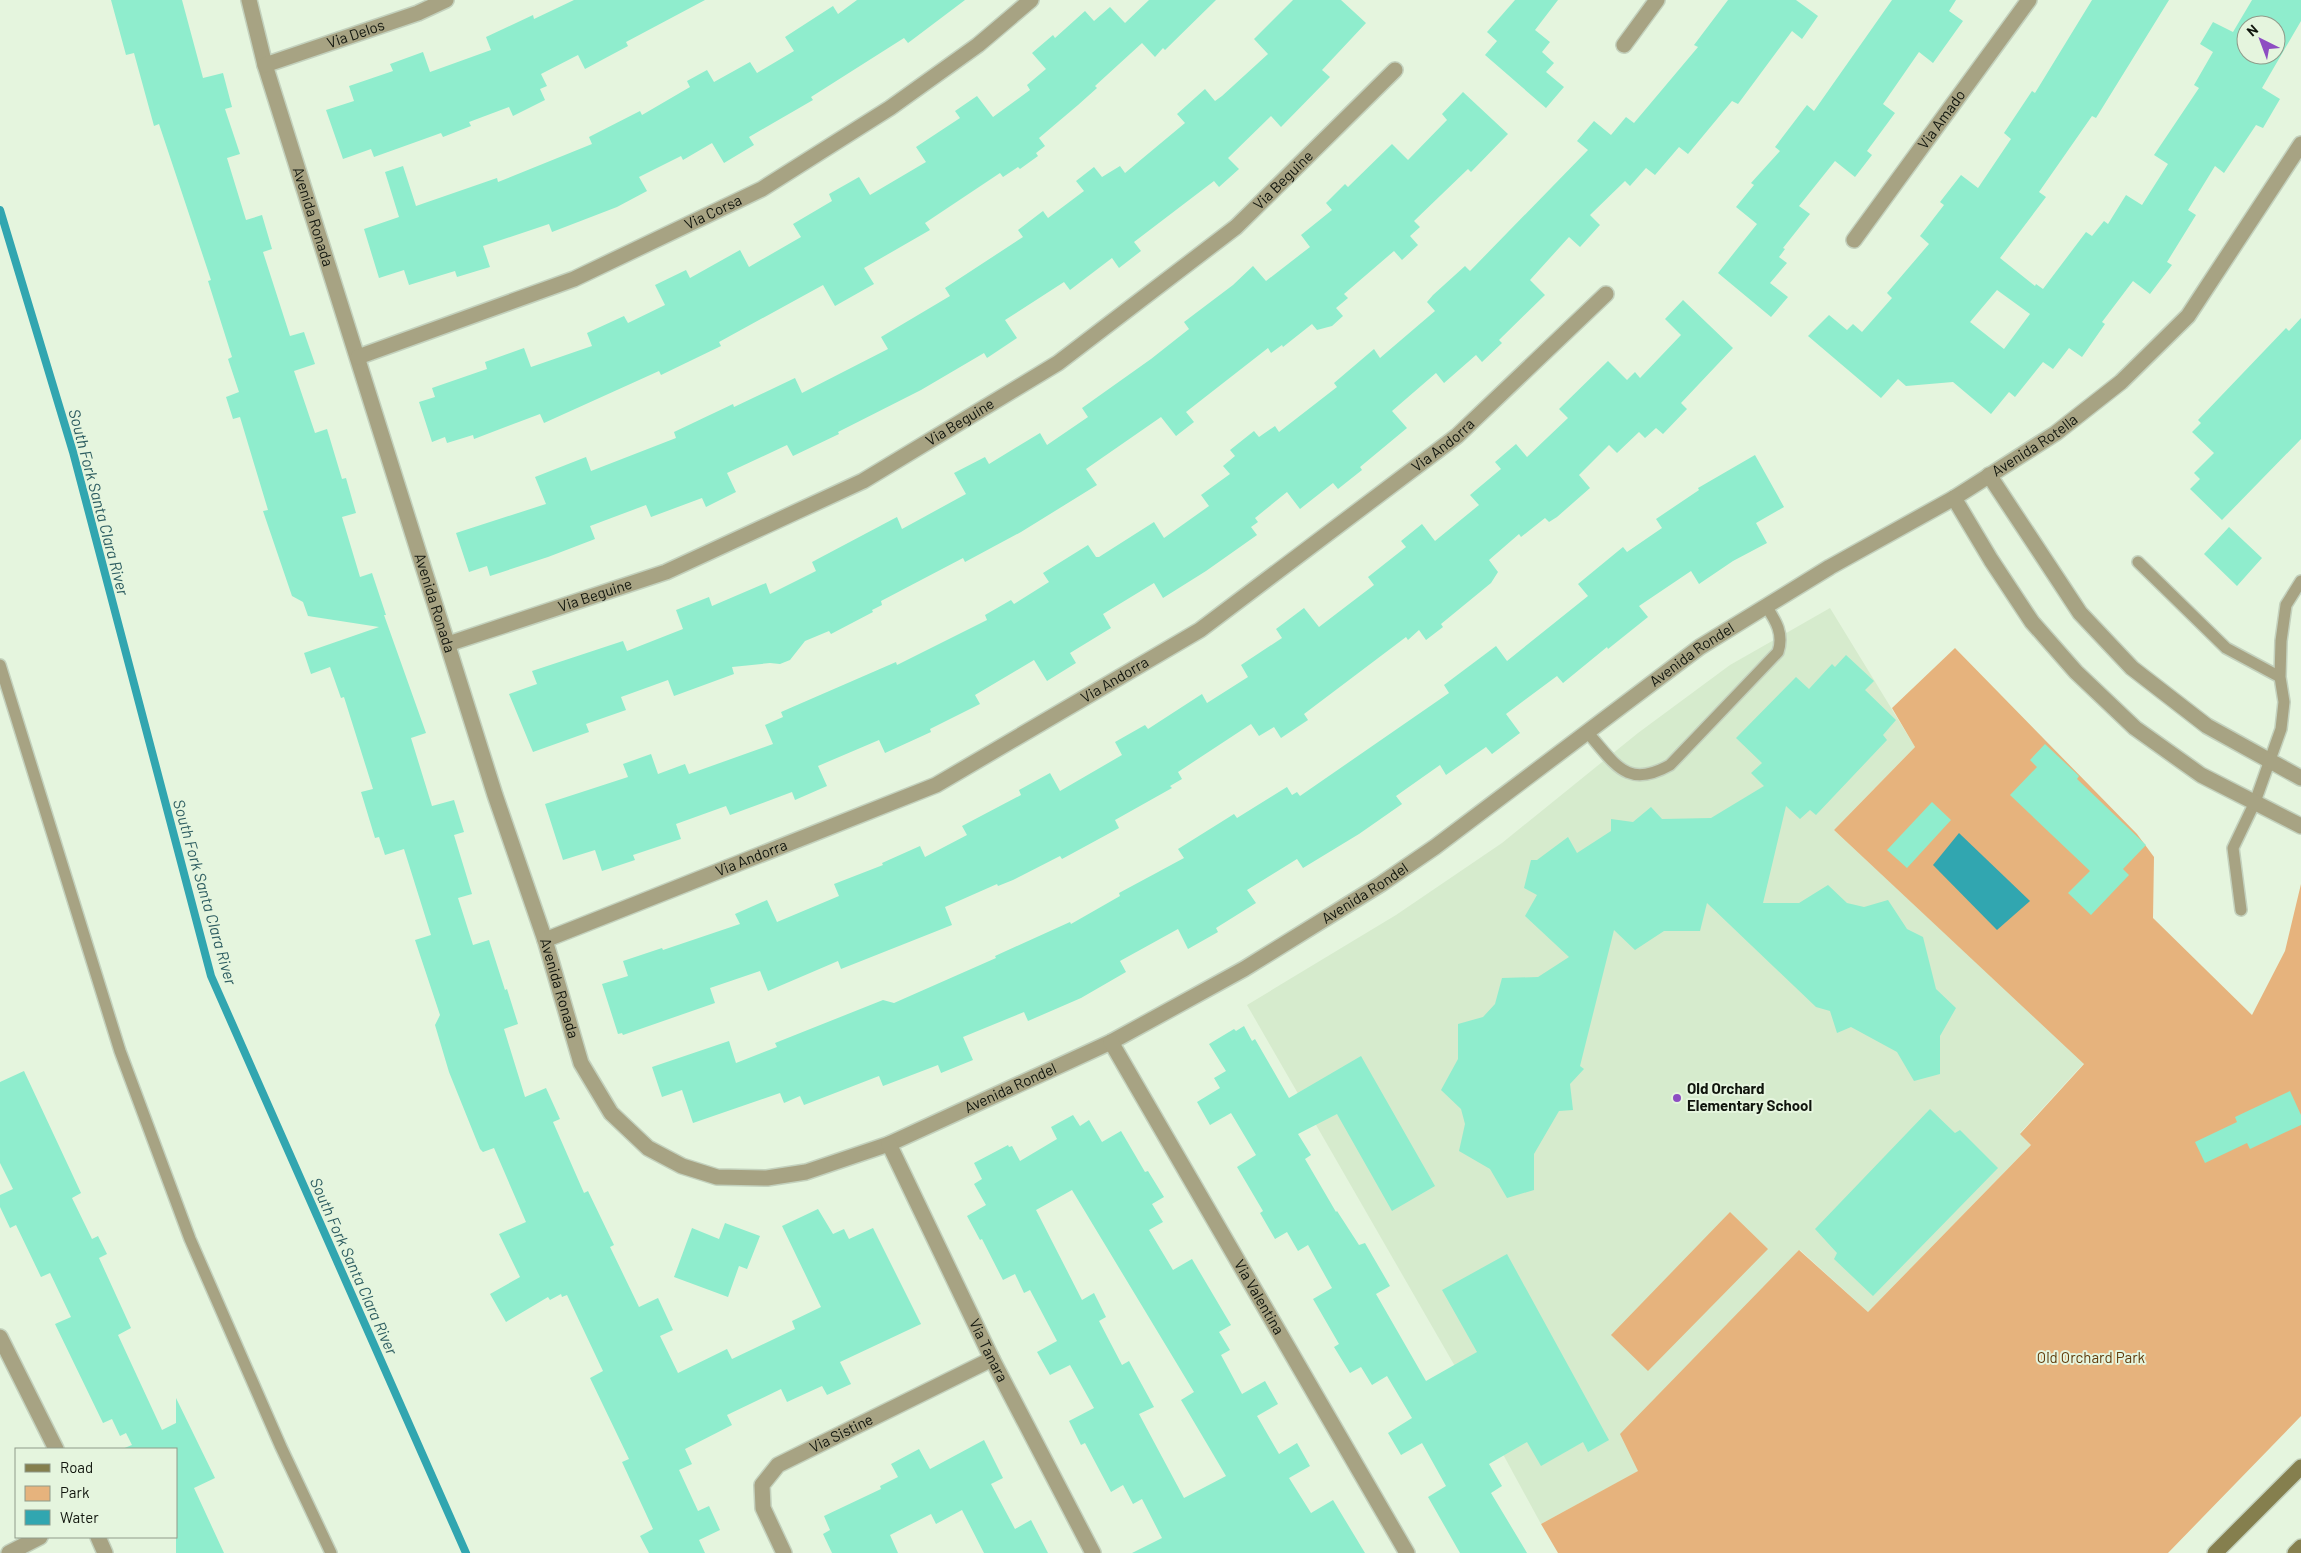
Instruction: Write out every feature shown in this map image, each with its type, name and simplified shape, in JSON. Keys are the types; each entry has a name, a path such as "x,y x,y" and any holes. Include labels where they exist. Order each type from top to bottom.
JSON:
{"main road":[{"path":"2215,1553 2301,1467"},
{"path":"2295,1553 2301,1547"}],"street":[{"name":"Avenida Ronada","path":"249,0 265,65 495,795 545,940 581,1064 610,1113 648,1148 682,1166"},
{"name":"Via Delos","path":"265,65 418,13 446,0"},
{"name":"Via Corsa","path":"358,357 574,279 762,190 890,108 978,45 1030,0"},
{"path":"1624,45 1657,0"},
{"name":"Via Amado","path":"1854,240 2029,0"},
{"name":"Via Beguine","path":"448,644 666,572 684,564 863,481 1058,364 1236,227 1395,70"},
{"name":"Avenida Rotella","path":"2301,144 2188,316 2121,382 2056,433 1990,475 2080,613 2132,668 2208,726 2301,778"},
{"name":"Via Andorra","path":"545,940 936,785 1200,630 1458,436 1606,294"},
{"name":"Avenida Rondel","path":"682,1166 717,1177 766,1178 806,1172 890,1144 1111,1042 1244,969 1381,884 1435,847 1700,647 1830,566 1954,498 1990,475"},
{"path":"1954,498 1991,560 2032,622 2076,672 2135,728 2201,775 2301,826"},
{"name":"Via Valentina","path":"1111,1042 1407,1553"},
{"name":"Via Tanara","path":"890,1144 992,1359 1093,1553"},
{"path":"0,1337 56,1448"},
{"name":"Via Sistine","path":"784,1553 763,1508 762,1484 778,1465 992,1359"},
{"path":"9,1553 38,1538"},
{"path":"98,1538 105,1553"}],"lane":[{"path":"2138,562 2226,648 2280,677"},
{"path":"2241,910 2233,848 2255,802 2268,761 2281,729 2284,702 2280,677 2280,641 2286,605 2301,581"},
{"path":"1587,732 1620,768 1638,777 1650,775 1670,765 1778,652 1782,641 1780,631 1766,606"},
{"path":"0,665 130,1078 190,1239 281,1447 331,1553"}],"shaded area":[{"name":"Old Orchard Elementary School","path":"1830,608 1915,747 1834,830 2084,1063 2020,1133 2031,1145 1868,1312 1800,1250 1639,1471 1541,1524 1456,1368 1247,1005 1396,915 1502,843 1638,733 1730,665"}],"green space":[{"name":"Old Orchard Park","path":"1955,648 2137,834 2154,857 2153,918 2252,1015 2285,951 2301,884 2301,1416 2168,1553 1558,1553 1541,1524 1638,1471 1620,1434 1799,1250 1868,1312 2031,1145 2020,1134 2084,1064 1834,830 1915,747 1892,708"},
{"path":"1730,1212 1768,1249 1648,1371 1611,1335"}],"water":[{"path":"1959,833 2030,901 1997,930 1933,865"}],"building":[{"path":"111,0 182,0 203,78 223,73 232,107 225,109 240,154 227,158 246,220 262,215 272,249 263,252 290,336 304,332 315,364 294,371 315,433 327,429 342,479 346,478 356,513 342,517 360,577 372,573 386,615 384,615 426,733 411,738 432,806 454,800 464,832 454,835 472,894 458,898 473,945 489,940 505,990 507,989 518,1024 504,1029 525,1097 546,1088 560,1119 553,1122 584,1193 588,1191 614,1245 610,1247 639,1307 658,1298 673,1330 660,1336 678,1373 727,1349 732,1359 795,1329 792,1321 821,1307 782,1226 818,1209 833,1234 844,1229 849,1239 873,1228 921,1324 840,1362 851,1384 827,1395 822,1386 787,1402 781,1389 727,1415 732,1425 685,1449 692,1464 679,1470 698,1511 709,1506 720,1530 699,1540 705,1553 649,1553 640,1536 653,1529 622,1462 629,1459 590,1378 603,1371 567,1295 562,1297 561,1294 550,1300 548,1297 506,1322 490,1294 520,1277 499,1234 526,1222 494,1148 483,1152 480,1149 449,1072 435,1025 440,1015 415,940 431,935 404,849 385,855 379,837 375,838 361,792 373,789 344,697 341,698 330,667 311,674 304,653 379,627 308,616 303,602 292,596 263,511 268,510 240,417 233,419 226,397 239,392 228,359 232,357 208,281 211,280 159,124 154,126 134,53 126,55"},
{"path":"574,0 705,0 626,42 628,46 585,69 578,55 541,74 547,86 540,89 545,100 513,116 509,107 469,122 471,126 443,137 441,133 374,157 371,149 343,159 326,110 354,101 349,86 393,71 390,64 423,52 430,72 491,50 486,37 533,15 534,19"},
{"path":"857,0 965,0 908,43 904,38 811,97 813,100 749,137 754,145 724,163 712,143 683,160 681,156 639,177 647,191 617,207 552,232 549,224 483,246 490,267 457,277 455,271 409,285 404,270 379,278 364,229 399,217 385,172 403,166 416,206 497,178 498,182 592,144 589,137 640,111 642,115 690,87 687,81 707,70 714,82 750,62 757,73 794,51 785,37 833,6 838,14"},
{"path":"1149,0 1216,0 1165,50 1163,48 1155,57 1142,43 1095,86 1097,88 1039,138 1045,146 1036,153 1038,156 1020,169 1018,167 1003,177 1000,173 925,223 930,230 864,268 874,284 835,306 823,285 719,342 721,346 661,375 659,371 544,423 540,414 474,439 473,435 447,443 445,437 432,442 419,402 435,397 432,388 487,369 485,362 524,348 531,367 592,346 587,333 624,316 628,323 665,305 655,285 686,270 690,278 740,250 749,267 801,237 793,224 832,201 829,194 859,177 870,195 926,162 916,147 960,118 955,111 977,96 993,117 1030,90 1027,85 1046,69 1032,53 1053,35 1055,38 1085,11 1094,21 1110,7 1125,23"},
{"path":"1293,0 1341,0 1366,23 1322,70 1330,77 1281,127 1271,116 1228,158 1239,169 1219,187 1214,181 1134,242 1141,251 1119,268 1112,258 1070,290 1064,282 1005,320 1017,338 987,358 984,353 921,390 838,432 839,434 793,456 787,445 727,473 736,492 706,507 702,498 651,517 646,505 590,526 595,539 548,557 490,576 487,566 469,572 456,533 546,504 535,477 586,457 591,471 676,438 674,432 733,404 734,407 795,378 802,393 888,349 881,337 950,296 945,288 1023,237 1018,230 1043,211 1048,218 1084,191 1076,181 1094,167 1102,177 1120,166 1125,173 1185,123 1177,114 1205,89 1215,101 1222,96 1268,54 1254,39"},
{"path":"1515,0 1558,0 1535,30 1550,42 1542,52 1554,63 1546,72 1564,87 1546,108 1485,55 1497,41 1487,32"},
{"path":"1728,0 1796,0 1818,16 1802,39 1792,31 1738,104 1732,101 1688,154 1679,147 1655,175 1646,168 1630,186 1625,181 1590,215 1600,225 1580,247 1569,237 1530,280 1545,295 1499,340 1502,343 1482,362 1476,355 1444,383 1436,373 1392,411 1407,428 1360,467 1362,470 1338,489 1333,483 1300,509 1287,492 1255,518 1258,522 1251,527 1257,535 1206,571 1163,598 1154,583 1103,614 1111,628 1070,653 1076,663 1047,681 1034,660 975,695 980,704 930,729 931,732 885,753 879,740 818,766 827,786 795,800 792,792 730,815 726,806 676,824 681,839 633,855 635,860 602,871 595,850 563,860 545,804 628,777 623,764 651,754 658,774 685,764 689,774 773,744 765,725 783,717 781,712 896,662 897,665 987,620 985,615 1011,600 1014,604 1049,582 1043,573 1088,545 1096,557 1099,557 1154,522 1164,538 1209,506 1201,495 1230,474 1223,466 1235,456 1230,450 1254,431 1259,437 1275,426 1279,432 1337,387 1334,383 1374,349 1380,358 1435,311 1427,302 1433,295 1465,266 1470,271 1588,150 1577,141 1594,121 1611,135 1626,117 1634,123 1698,47 1694,45"},
{"path":"1892,0 1956,0 1949,11 1963,21 1933,63 1919,52 1883,104 1895,113 1867,151 1872,155 1855,177 1835,161 1799,206 1810,214 1783,248 1785,249 1779,257 1787,263 1770,283 1788,297 1771,317 1718,273 1757,224 1736,207 1754,185 1751,183 1780,151 1775,147 1807,105 1814,111"},
{"path":"2092,0 2169,0 2096,118 2092,116 2039,192 2046,197 2000,258 2035,286 2036,284 2043,289 2086,232 2092,236 2104,221 2108,224 2126,195 2142,205 2168,164 2154,155 2199,88 2194,85 2213,52 2200,44 2213,22 2233,32 2236,27 2236,65 2275,65 2262,88 2280,99 2263,128 2256,125 2224,173 2215,166 2188,210 2196,215 2167,262 2172,265 2150,294 2133,281 2102,322 2105,324 2082,357 2069,348 2053,369 2043,362 2015,397 2009,392 1991,414 1953,382 1906,386 1898,379 1881,398 1808,336 1829,315 1847,330 1853,324 1862,332 1892,298 1887,293 1929,244 1920,236 1944,205 1940,202 1961,175 1978,188 2011,139 2004,133 2032,91 2035,93","holes":["1997,290 2030,314 2004,349 1970,322"]},
{"path":"2252,0 2301,0 2301,21 2286,47 2286,15 2243,15"},
{"path":"1463,92 1508,134 1471,172 1468,169 1414,221 1420,227 1410,236 1418,245 1402,260 1394,251 1344,294 1348,298 1336,308 1343,316 1332,326 1317,330 1312,324 1283,347 1282,345 1271,353 1268,348 1186,412 1194,422 1176,436 1161,417 1086,469 1097,485 1021,532 965,562 963,558 881,601 882,605 872,610 873,612 831,634 829,631 805,641 790,660 780,664 770,663 732,667 734,674 674,696 668,680 621,697 626,710 586,724 589,732 533,752 509,694 537,684 532,671 623,641 627,651 683,629 676,610 709,597 712,606 766,583 770,594 816,571 812,562 897,517 902,529 966,494 954,473 985,457 989,464 1040,433 1047,445 1088,417 1082,408 1151,359 1189,329 1184,322 1233,285 1253,266 1266,281 1310,247 1301,235 1332,210 1326,203 1345,184 1348,187 1392,144 1408,160 1447,120 1442,114"},
{"path":"1683,300 1733,348 1681,403 1687,409 1663,434 1656,428 1645,438 1639,432 1617,453 1609,445 1579,475 1590,488 1557,517 1549,522 1545,518 1521,537 1519,534 1489,560 1498,572 1491,583 1441,624 1443,627 1426,640 1419,630 1408,640 1406,637 1304,714 1308,720 1281,738 1274,727 1259,736 1251,724 1178,772 1182,779 1170,786 1172,788 1115,820 1119,828 1062,859 1060,856 1013,880 998,886 997,884 945,907 952,925 841,969 838,961 768,991 760,971 710,988 715,1003 623,1035 622,1033 618,1034 602,984 628,976 623,961 662,948 663,950 740,924 735,914 767,900 777,922 839,896 834,884 883,865 882,863 920,846 925,857 967,835 962,826 1021,795 1019,790 1050,773 1060,791 1122,755 1115,742 1145,725 1148,729 1202,694 1207,703 1248,677 1241,665 1282,638 1276,629 1304,608 1319,627 1374,585 1368,577 1406,547 1401,541 1422,524 1435,541 1479,505 1470,495 1501,469 1495,462 1516,444 1527,457 1568,418 1559,409 1608,361 1627,380 1635,372 1640,378 1681,335 1665,319"},
{"path":"2301,318 2301,439 2222,520 2190,489 2200,479 2194,473 2214,453 2192,432 2201,423 2198,420 2286,328 2289,331"},
{"path":"1755,455 1784,507 1756,523 1767,543 1733,561 1699,584 1691,571 1639,606 1648,617 1563,683 1557,676 1506,714 1520,733 1492,754 1486,747 1446,775 1440,765 1396,796 1402,804 1359,834 1303,868 1297,859 1247,890 1256,903 1216,928 1218,932 1188,949 1178,929 1120,961 1126,972 1081,998 1028,1021 1024,1012 963,1037 973,1060 941,1073 938,1065 883,1086 879,1076 804,1105 800,1096 784,1103 780,1093 693,1123 682,1090 662,1097 652,1067 729,1041 736,1063 777,1047 775,1043 883,1000 894,1003 996,958 995,956 1070,922 1071,924 1120,896 1119,893 1184,858 1178,849 1234,814 1237,818 1287,787 1292,795 1297,792 1300,796 1449,693 1444,685 1496,646 1507,661 1588,596 1578,584 1623,547 1627,552 1662,528 1656,519 1699,490 1698,488"},
{"path":"2229,527 2262,558 2237,586 2204,554"},
{"path":"1846,655 1874,681 1865,690 1896,720 1883,735 1887,740 1816,815 1810,810 1800,819 1786,806 1763,903 1799,903 1828,885 1847,903 1864,907 1888,900 1907,929 1923,937 1936,989 1956,1008 1940,1036 1940,1074 1914,1081 1897,1052 1851,1027 1837,1033 1830,1011 1816,1007 1707,903 1700,931 1664,931 1635,950 1614,930 1580,1066 1584,1069 1570,1084 1573,1110 1559,1111 1534,1154 1534,1190 1507,1198 1490,1169 1459,1151 1465,1124 1461,1109 1441,1090 1458,1059 1458,1024 1483,1017 1495,1004 1502,978 1538,977 1569,957 1525,916 1537,895 1524,888 1531,860 1537,860 1568,837 1577,853 1611,831 1611,819 1633,822 1651,807 1662,819 1711,818 1764,786 1751,773 1762,763 1736,738 1796,677 1809,689 1832,664 1835,667"},
{"path":"2045,744 2079,776 2077,779 2146,845 2123,869 2129,875 2091,915 2068,893 2090,871 2010,795 2037,767 2030,760"},
{"path":"1932,802 1951,820 1907,868 1887,850"},
{"path":"1244,1026 1252,1041 1255,1039 1289,1098 1361,1056 1435,1186 1392,1211 1337,1114 1298,1134 1311,1155 1305,1159 1336,1212 1359,1245 1365,1243 1390,1286 1376,1294 1426,1381 1477,1352 1442,1290 1507,1254 1609,1440 1588,1452 1583,1442 1541,1466 1527,1442 1489,1464 1502,1486 1491,1493 1527,1553 1460,1553 1428,1497 1446,1486 1422,1443 1401,1455 1388,1433 1412,1418 1387,1376 1372,1385 1361,1367 1350,1373 1334,1347 1339,1344 1313,1299 1332,1288 1308,1245 1298,1251 1287,1232 1275,1239 1260,1213 1263,1211 1237,1167 1256,1155 1231,1113 1210,1125 1197,1102 1220,1088 1214,1078 1226,1071 1209,1044 1234,1029 1236,1031"},
{"path":"24,1071 81,1193 72,1198 92,1239 98,1236 107,1254 99,1258 131,1328 118,1335 162,1430 176,1423 176,1398 215,1478 194,1488 224,1553 176,1553 176,1538 178,1538 178,1448 124,1448 132,1445 126,1433 120,1436 112,1419 103,1423 55,1324 71,1317 50,1273 41,1277 16,1225 10,1228 0,1207 0,1195 13,1189 0,1163 0,1082"},
{"path":"2290,1091 2301,1115 2301,1125 2250,1149 2247,1143 2205,1163 2195,1142 2237,1122 2235,1117"},
{"path":"1930,1109 1955,1133 1960,1130 1998,1168 1873,1296 1834,1259 1837,1253 1815,1229"},
{"path":"1073,1115 1080,1126 1089,1120 1102,1142 1121,1131 1145,1172 1148,1171 1164,1197 1152,1204 1163,1222 1149,1230 1173,1270 1192,1259 1231,1325 1219,1332 1230,1350 1221,1355 1242,1394 1265,1381 1278,1404 1257,1416 1279,1454 1297,1443 1310,1466 1289,1478 1311,1513 1333,1500 1365,1553 1132,1553 1162,1538 1142,1499 1133,1504 1123,1485 1111,1492 1085,1443 1081,1445 1069,1421 1094,1408 1070,1365 1050,1375 1037,1352 1057,1341 1030,1290 1024,1293 1015,1274 1003,1280 982,1239 980,1240 967,1216 986,1205 974,1184 982,1179 974,1163 1008,1145 1009,1147 1012,1146 1020,1161 1057,1139 1051,1127","holes":["1072,1190 1194,1392 1181,1400 1226,1476 1184,1498 1139,1414 1154,1407 1129,1361 1122,1365 1099,1321 1106,1317 1094,1293 1082,1300 1036,1210"]},
{"path":"725,1223 760,1236 747,1269 739,1266 728,1297 674,1277 692,1228 719,1239"},
{"path":"984,1440 1003,1478 991,1484 1015,1529 1031,1520 1048,1553 984,1553 962,1510 936,1524 931,1514 890,1535 898,1553 832,1553 823,1534 830,1530 824,1516 881,1489 880,1486 898,1477 891,1464 919,1449 930,1469"}],"waterway":[{"name":"South Fork Santa Clara River","path":"0,210 73,452 211,976 466,1553"}],"place":[{"name":"Old Orchard Elementary School","path":"1677,1098"}]}
